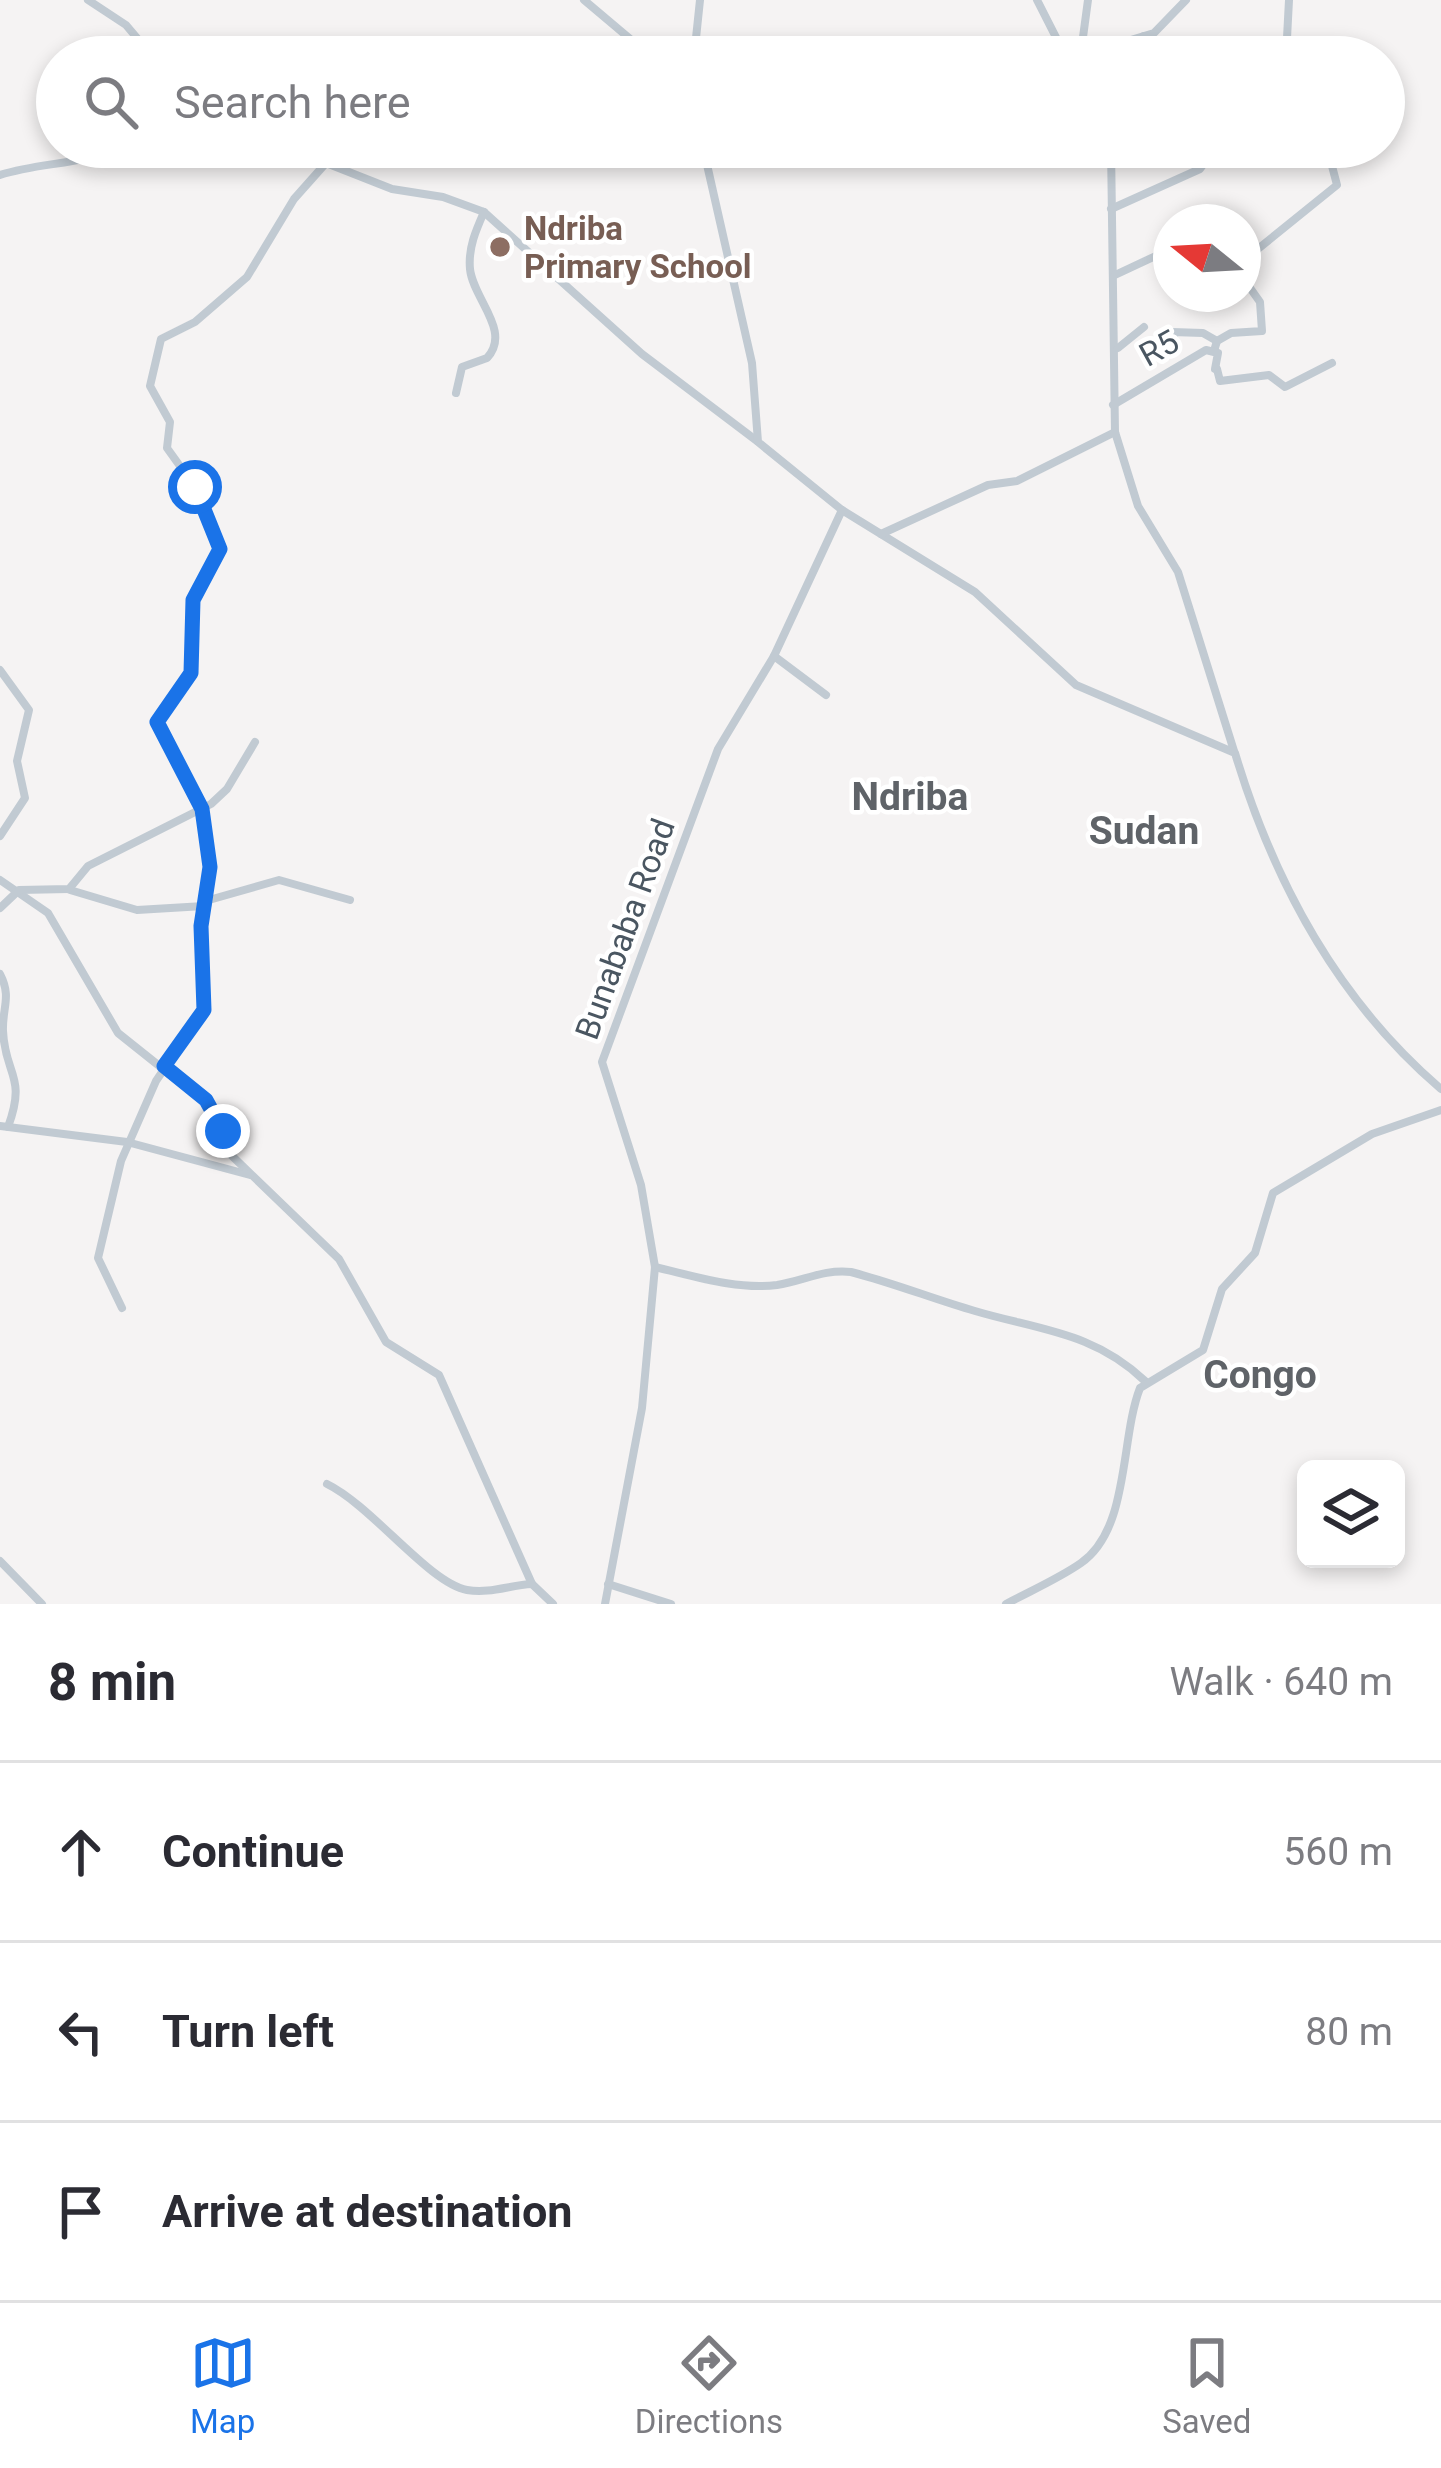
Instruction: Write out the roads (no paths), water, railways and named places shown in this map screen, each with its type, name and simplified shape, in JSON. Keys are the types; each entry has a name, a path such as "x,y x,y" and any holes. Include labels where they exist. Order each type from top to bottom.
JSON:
{"street":[{"path":"88,0 135,36"},
{"path":"584,0 627,36"},
{"path":"696,36 700,0"},
{"path":"1036,0 1062,36"},
{"path":"1080,36 1088,0"},
{"path":"1144,36 1166,24 1186,0"},
{"path":"1287,36 1289,0"},
{"path":"0,175 36,164"},
{"path":"122,1308 98,1258 127,1142 164,1066 204,1010 209,843 202,809 157,722 191,673 193,600 220,540 195,487 167,448 170,422 150,386 152,364 167,332 195,322 256,268 295,199 322,168"},
{"path":"337,168 376,185 443,197 484,212 642,354 842,510 975,592 1087,692 1235,753"},
{"path":"708,168 752,362 758,442"},
{"path":"1112,168 1115,432 1138,506 1178,572 1257,824 1293,907 1370,1016 1441,1089"},
{"path":"1111,209 1201,168"},
{"path":"1261,246 1337,185 1333,168"},
{"path":"456,393 462,367 487,358 495,343 493,321 475,290 470,264 484,212"},
{"path":"1115,274 1153,257"},
{"path":"1174,337 1172,332 1202,333 1216,346 1231,333 1262,331 1261,312"},
{"path":"1116,349 1144,328"},
{"name":"R5","path":"1113,405 1183,359 1216,346 1220,381 1269,375 1285,387 1331,363"},
{"path":"879,535 988,484 1017,481 1115,432"},
{"name":"Bunababa Road","path":"604,1604 642,1408 655,1267 641,1185 602,1062 718,748 774,656 842,510"},
{"path":"774,656 826,695"},
{"path":"0,670 29,710 17,761 25,798 0,836"},
{"path":"69,890 88,866 202,809 227,789 255,742"},
{"path":"0,880 19,890 60,928 109,1023 212,1108 230,1154 339,1259 386,1342 439,1375 532,1584 553,1604"},
{"path":"0,908 19,890 69,890 136,910 207,903 279,880 350,900"},
{"path":"0,974 9,995 4,1040 19,1090 4,1126 127,1142 251,1175"},
{"path":"1006,1604 1082,1563 1093,1551 1111,1514 1130,1417 1144,1381 1189,1363 1203,1349 1222,1289 1256,1253 1274,1192 1372,1134 1441,1110"},
{"path":"655,1267 752,1286 780,1285 828,1270 851,1272 980,1313 1063,1330 1109,1352 1144,1381"},
{"path":"327,1484 366,1507 442,1580 487,1592 532,1584"},
{"path":"0,1561 42,1604"},
{"path":"608,1584 671,1604"},
{"path":"478,1604 487,1592"}],"place":[{"name":"Ndriba Primary School","path":"500,247"}],"district":[{"name":"Ndriba","path":"910,797"},
{"name":"Sudan","path":"1144,831"},
{"name":"Congo","path":"1260,1375"}]}
